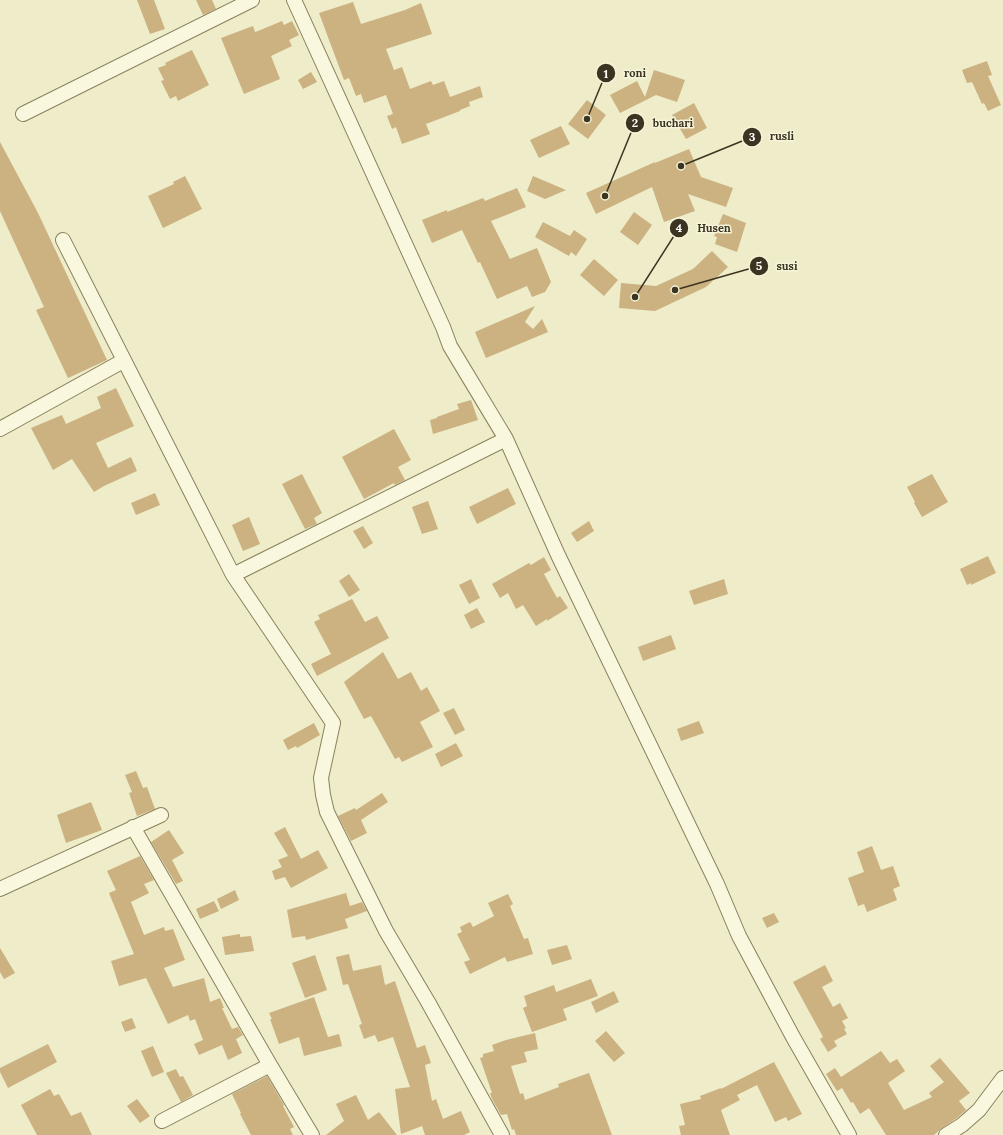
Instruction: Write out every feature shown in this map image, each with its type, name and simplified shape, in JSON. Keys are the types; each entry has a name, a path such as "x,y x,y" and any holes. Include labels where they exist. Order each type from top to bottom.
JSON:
{"street":[{"path":"23,114 252,0"},
{"path":"294,0 443,327 450,346 506,439 558,555 717,884 739,936 793,1037 849,1135"},
{"path":"63,240 123,361 233,575 333,723 321,778 327,812 386,931 428,1002 502,1135"},
{"path":"0,429 123,361"},
{"path":"233,575 506,439"},
{"path":"0,889 161,815"},
{"path":"133,827 312,1135"},
{"path":"162,1121 270,1065"},
{"path":"946,1135 962,1125 978,1110 1003,1078"}],"building":[{"path":"137,0 154,0 165,29 150,34"},
{"path":"196,0 212,0 216,9 203,15"},
{"path":"353,2 361,24 405,10 421,3 432,34 386,49 394,70 402,67 410,89 431,81 433,85 444,81 450,97 480,86 483,97 469,102 470,106 460,111 426,124 430,134 402,144 396,127 392,129 387,116 393,114 386,95 364,103 361,94 356,96 349,78 344,80 319,13"},
{"path":"282,21 284,25 292,21 299,35 289,40 292,46 271,56 280,79 244,94 221,38 253,26 255,32"},
{"path":"192,50 209,85 178,101 176,96 170,99 161,81 164,80 158,68"},
{"path":"987,61 992,75 988,76 1001,105 988,111 984,103 982,104 972,82 967,83 962,70"},
{"path":"654,70 685,80 677,102 656,95 620,113 610,95 637,81 645,97"},
{"path":"311,72 317,82 303,89 298,80"},
{"path":"587,100 606,115 588,139 568,124"},
{"path":"694,103 707,128 686,139 672,115"},
{"path":"561,126 570,144 539,158 530,140"},
{"path":"0,142 38,213 107,360 68,378 36,310 44,307 0,211"},
{"path":"689,149 701,177 733,188 726,207 688,194 695,211 664,222 652,187 596,214 586,193 655,162"},
{"path":"185,176 202,209 163,228 148,196 174,184 173,182"},
{"path":"533,176 566,190 545,199 527,191"},
{"path":"517,188 526,207 491,221 510,259 537,248 551,282 545,292 532,297 527,286 497,299 480,262 478,263 462,230 432,243 422,220 483,198 485,201"},
{"path":"634,212 652,225 638,245 620,232"},
{"path":"723,214 746,223 737,252 715,244 717,237 714,236"},
{"path":"543,222 570,236 574,230 587,239 576,256 571,252 569,256 535,237"},
{"path":"712,251 728,267 706,287 655,311 619,308 621,283 656,286 693,269"},
{"path":"594,259 618,280 604,296 580,275"},
{"path":"535,306 525,322 533,329 542,319 548,332 486,358 475,332"},
{"path":"116,388 134,426 96,443 108,468 131,457 137,471 94,492 72,459 53,470 31,428 62,415 66,424 101,408 97,397"},
{"path":"471,400 478,420 433,434 430,420 459,409 457,404"},
{"path":"394,429 411,460 398,467 405,480 395,485 394,483 364,499 342,457"},
{"path":"302,474 322,513 314,518 317,524 305,529 282,484"},
{"path":"932,474 948,502 922,517 907,487"},
{"path":"508,488 516,504 477,524 469,507"},
{"path":"155,493 160,505 136,515 131,503"},
{"path":"428,501 438,529 422,534 412,507"},
{"path":"249,517 260,544 243,551 232,525"},
{"path":"589,521 594,531 577,542 571,533"},
{"path":"363,526 373,543 364,549 353,531"},
{"path":"988,556 996,573 971,585 971,583 967,585 960,569"},
{"path":"544,557 551,570 544,574 557,598 560,596 568,608 536,626 523,605 516,609 508,593 500,598 492,584 529,563 531,565"},
{"path":"349,574 360,590 349,597 339,581"},
{"path":"471,579 480,598 469,604 459,585"},
{"path":"724,579 728,594 694,605 689,591"},
{"path":"352,599 365,622 377,616 389,638 317,676 311,664 331,654 314,622 320,619 318,615"},
{"path":"477,608 485,622 471,629 464,615"},
{"path":"671,635 676,649 643,661 638,647"},
{"path":"383,652 398,679 411,672 421,691 427,687 440,711 420,722 433,747 402,762 399,757 395,759 371,716 364,719 344,682"},
{"path":"454,708 465,730 455,735 443,713"},
{"path":"699,721 704,733 681,741 677,729"},
{"path":"314,723 320,735 297,748 296,746 288,750 283,740"},
{"path":"456,743 463,756 441,767 435,754"},
{"path":"136,771 143,788 147,787 155,809 137,816 129,793 132,792 125,775"},
{"path":"382,793 388,802 361,820 367,833 351,841 338,816 355,808 356,810"},
{"path":"91,802 102,830 66,843 57,815"},
{"path":"285,827 301,859 318,850 328,868 291,888 285,877 275,880 272,871 282,867 278,860 288,856 274,833"},
{"path":"169,830 184,853 172,860 183,881 176,884 151,842"},
{"path":"872,846 881,870 893,866 900,886 893,889 897,900 867,912 864,904 858,906 848,878 864,872 857,852"},
{"path":"140,856 154,880 144,884 149,893 131,902 144,935 164,927 165,931 173,929 185,960 164,968 173,987 204,978 210,1002 220,998 224,1008 222,1008 232,1029 238,1027 243,1035 236,1039 242,1053 228,1060 222,1045 199,1055 194,1044 203,1040 195,1019 190,1021 188,1015 168,1024 146,978 119,986 111,961 134,954 109,893 116,890 107,871"},
{"path":"235,890 239,900 221,909 217,899"},
{"path":"346,893 350,906 362,902 367,911 345,919 348,928 306,940 305,936 292,938 287,910"},
{"path":"508,894 513,904 510,906 524,939 528,938 533,954 507,962 505,957 470,974 464,962 470,960 457,934 462,932 460,927 470,922 473,927 494,916 488,903"},
{"path":"214,901 219,911 200,919 196,909"},
{"path":"774,913 779,922 767,928 762,918"},
{"path":"240,934 240,937 251,936 254,951 225,955 222,937"},
{"path":"567,945 572,959 552,965 547,950"},
{"path":"0,948 15,973 4,979 0,972"},
{"path":"349,954 353,971 381,965 385,985 395,981 417,1048 425,1045 431,1063 425,1065 432,1101 436,1099 443,1119 461,1111 470,1132 464,1135 425,1135 422,1126 401,1134 395,1089 410,1087 393,1037 378,1042 375,1035 364,1039 359,1025 362,1024 348,984 343,985 336,957"},
{"path":"315,955 327,990 305,998 292,963"},
{"path":"825,965 833,981 822,987 833,1007 840,1003 848,1018 842,1021 846,1028 844,1029 847,1034 834,1041 837,1046 828,1052 820,1039 823,1037 793,982"},
{"path":"591,979 598,996 563,1009 567,1020 532,1032 523,1008 527,1006 524,996 554,985 556,992"},
{"path":"614,991 619,1002 596,1013 591,1002"},
{"path":"314,997 328,1037 339,1034 342,1046 304,1056 299,1037 279,1044 269,1013"},
{"path":"132,1018 136,1028 125,1032 121,1022"},
{"path":"606,1031 625,1053 614,1062 595,1041"},
{"path":"535,1033 538,1049 524,1052 527,1062 511,1066 520,1094 523,1093 525,1100 559,1087 558,1084 589,1073 612,1135 516,1135 514,1129 512,1130 507,1114 501,1115 492,1099 490,1093 492,1093 480,1058 483,1057 483,1054 494,1051 492,1045"},
{"path":"48,1044 57,1062 8,1088 0,1072 0,1068"},
{"path":"153,1046 164,1072 152,1077 141,1051"},
{"path":"881,1051 890,1063 897,1059 905,1071 888,1083 904,1110 932,1097 929,1093 944,1082 930,1066 940,1058 970,1093 959,1101 966,1110 934,1135 886,1135 869,1108 860,1114 842,1088 837,1091 826,1074 835,1068 841,1077"},
{"path":"774,1062 802,1114 788,1121 786,1117 775,1122 757,1085 737,1095 740,1100 721,1110 730,1135 681,1135 679,1126 685,1125 680,1104 701,1099 700,1096 721,1089"},
{"path":"176,1069 180,1077 183,1076 193,1095 181,1102 166,1073"},
{"path":"267,1076 284,1105 283,1106 294,1127 290,1129 293,1135 251,1135 240,1114 241,1113 232,1094"},
{"path":"50,1089 54,1096 59,1094 71,1116 81,1112 92,1135 37,1135 21,1105"},
{"path":"356,1095 368,1120 379,1112 397,1135 326,1135 344,1121 336,1104"},
{"path":"137,1099 150,1116 140,1123 127,1106"}],"place":[{"name":"roni","path":"587,119"},
{"name":"rusli","path":"681,166"},
{"name":"buchari","path":"605,196"},
{"name":"susi","path":"675,290"},
{"name":"Husen","path":"635,297"}]}
